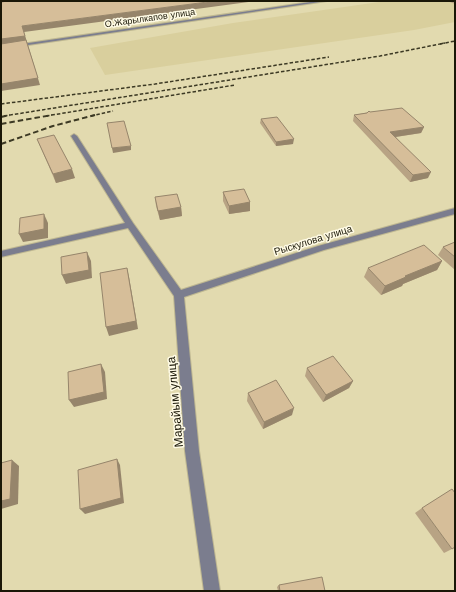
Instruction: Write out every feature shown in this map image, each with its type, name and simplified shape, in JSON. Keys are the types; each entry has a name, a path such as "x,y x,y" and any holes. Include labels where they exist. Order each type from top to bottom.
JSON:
{"street":[{"name":"О.Жарылкапов улица","path":"1,48 325,1"},
{"path":"74,136 130,225 179,295"},
{"name":"Рыскулова улица","path":"179,295 321,248 455,211"},
{"path":"1,254 130,225"},
{"name":"Марайым улица","path":"179,295 192,451 212,591"}],"shaded area":[{"path":"386,1 455,1 455,22 414,30 105,75 90,48 233,23"}],"building":[{"path":"215,1 22,26 25,36 1,39 1,2"},
{"path":"26,40 38,78 1,84 1,44"},
{"path":"402,108 424,127 390,132 431,172 413,175 354,115 367,113 369,111"},
{"path":"277,117 294,139 276,142 261,119"},
{"path":"124,121 131,146 112,148 107,123"},
{"path":"54,135 72,169 53,174 37,139"},
{"path":"244,189 250,202 229,206 223,192"},
{"path":"177,194 181,207 158,211 155,197"},
{"path":"44,214 44,229 19,234 20,218"},
{"path":"455,242 455,257 443,247"},
{"path":"424,245 442,261 385,286 368,268"},
{"path":"87,252 89,270 62,275 61,257"},
{"path":"127,268 136,321 106,327 100,273"},
{"path":"333,356 353,381 326,395 307,368"},
{"path":"101,364 104,392 69,400 68,372"},
{"path":"276,380 294,408 264,422 248,393"},
{"path":"117,459 121,498 80,509 78,470"},
{"path":"12,460 10,499 1,501 1,463"},
{"path":"452,489 455,493 455,547 452,549 422,508"},
{"path":"322,577 325,591 280,591 279,585"}],"railway":[{"path":"9,115 380,56 455,41"},
{"path":"1,104 155,84 329,57"},
{"path":"51,115 235,85"},
{"path":"92,116 113,111"},
{"path":"1,117 9,115"},
{"path":"4,116 9,115"},
{"path":"1,124 51,115"},
{"path":"46,116 51,115"},
{"path":"1,144 53,126 92,116"}]}
